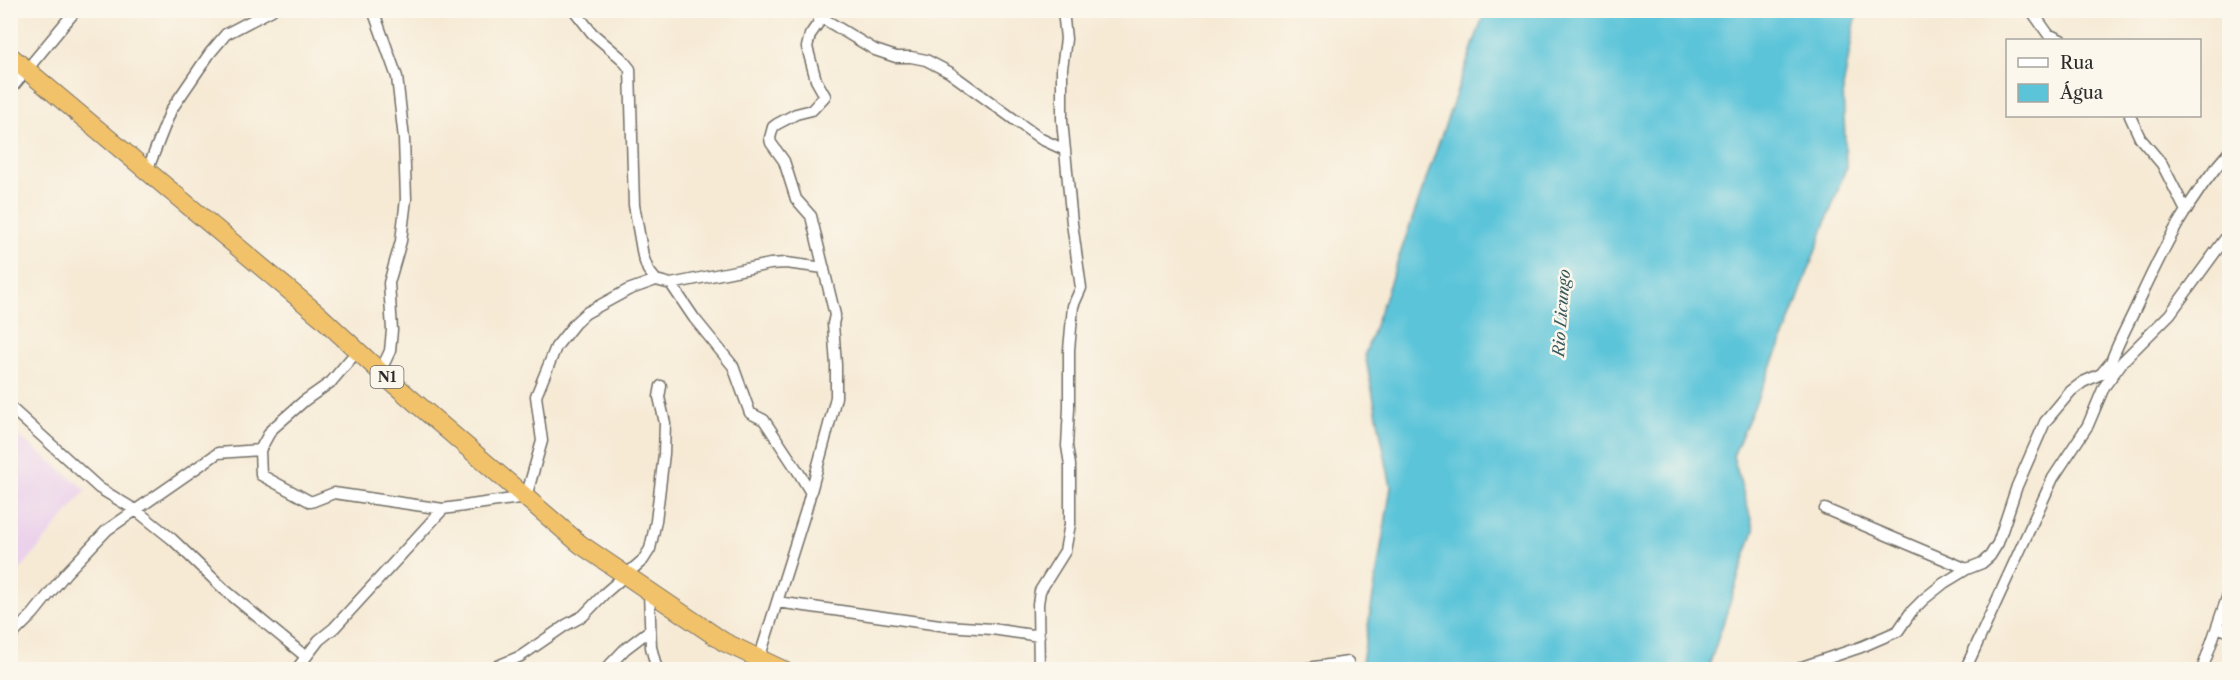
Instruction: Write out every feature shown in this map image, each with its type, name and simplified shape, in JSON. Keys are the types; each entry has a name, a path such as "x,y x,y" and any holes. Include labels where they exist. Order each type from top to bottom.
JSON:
{"highway":[{"name":"N1","path":"10,56 358,350 388,379 580,544 724,642 783,669"}],"street":[{"path":"10,90 76,10"},
{"path":"147,171 171,110 210,53 226,34 272,10"},
{"path":"373,10 397,77 406,199 401,241 389,283 392,330 390,351 381,370"},
{"path":"574,10 592,33 630,69 634,205 643,256 648,270 656,280"},
{"path":"1039,669 1037,650 1040,636 1038,604 1040,591 1065,551 1070,524 1070,465 1066,446 1069,408 1069,350 1072,306 1081,288 1065,150 1062,68 1066,39 1063,10"},
{"path":"2031,10 2048,34 2059,39"},
{"path":"816,13 875,50 896,57 926,60 949,72 1041,139 1065,150"},
{"path":"759,659 810,493 831,417 836,387 835,315 811,216 796,198 784,161 770,138 777,124 796,114 812,110 825,96 816,80 807,47 810,35 819,22 816,13"},
{"path":"2130,117 2140,138 2162,164 2185,209"},
{"path":"1802,668 1898,631 1911,612 1924,599 1967,568 1982,563 1998,543 2017,486 2045,422 2070,391 2101,374 2111,362 2160,255 2185,209 2229,151"},
{"path":"1965,669 2053,478 2088,425 2104,387 2123,361 2169,314 2229,232"},
{"path":"358,350 331,382 304,401 271,430 260,450 261,475 311,502 334,493 443,509 526,497 542,441 536,396 556,347 575,322 586,313 628,290 656,280 671,284 770,264 786,263 824,268"},
{"path":"671,284 689,311 733,366 750,413 764,420 774,433 810,493"},
{"path":"488,669 521,656 583,616 624,575 643,560 650,549 664,454 665,423 659,397 661,386"},
{"path":"10,407 99,488 137,511 172,539 225,590 304,656"},
{"path":"10,637 107,530 218,453 260,450"},
{"path":"296,669 304,656 334,628 443,509"},
{"path":"1825,509 1967,568"},
{"path":"2202,669 2229,589"},
{"path":"650,592 651,647 657,669"},
{"path":"777,602 947,626 992,629 1040,636"},
{"path":"2217,627 2229,632"},
{"path":"605,669 625,649 650,630"},
{"path":"1295,669 1348,662"}],"shaded area":[{"path":"11,430 86,490 11,581"}],"water":[{"name":"Rio Licungo","path":"1485,11 1857,11 1843,88 1846,168 1784,337 1733,456 1754,530 1708,669 1361,669 1391,487 1365,354"}]}
